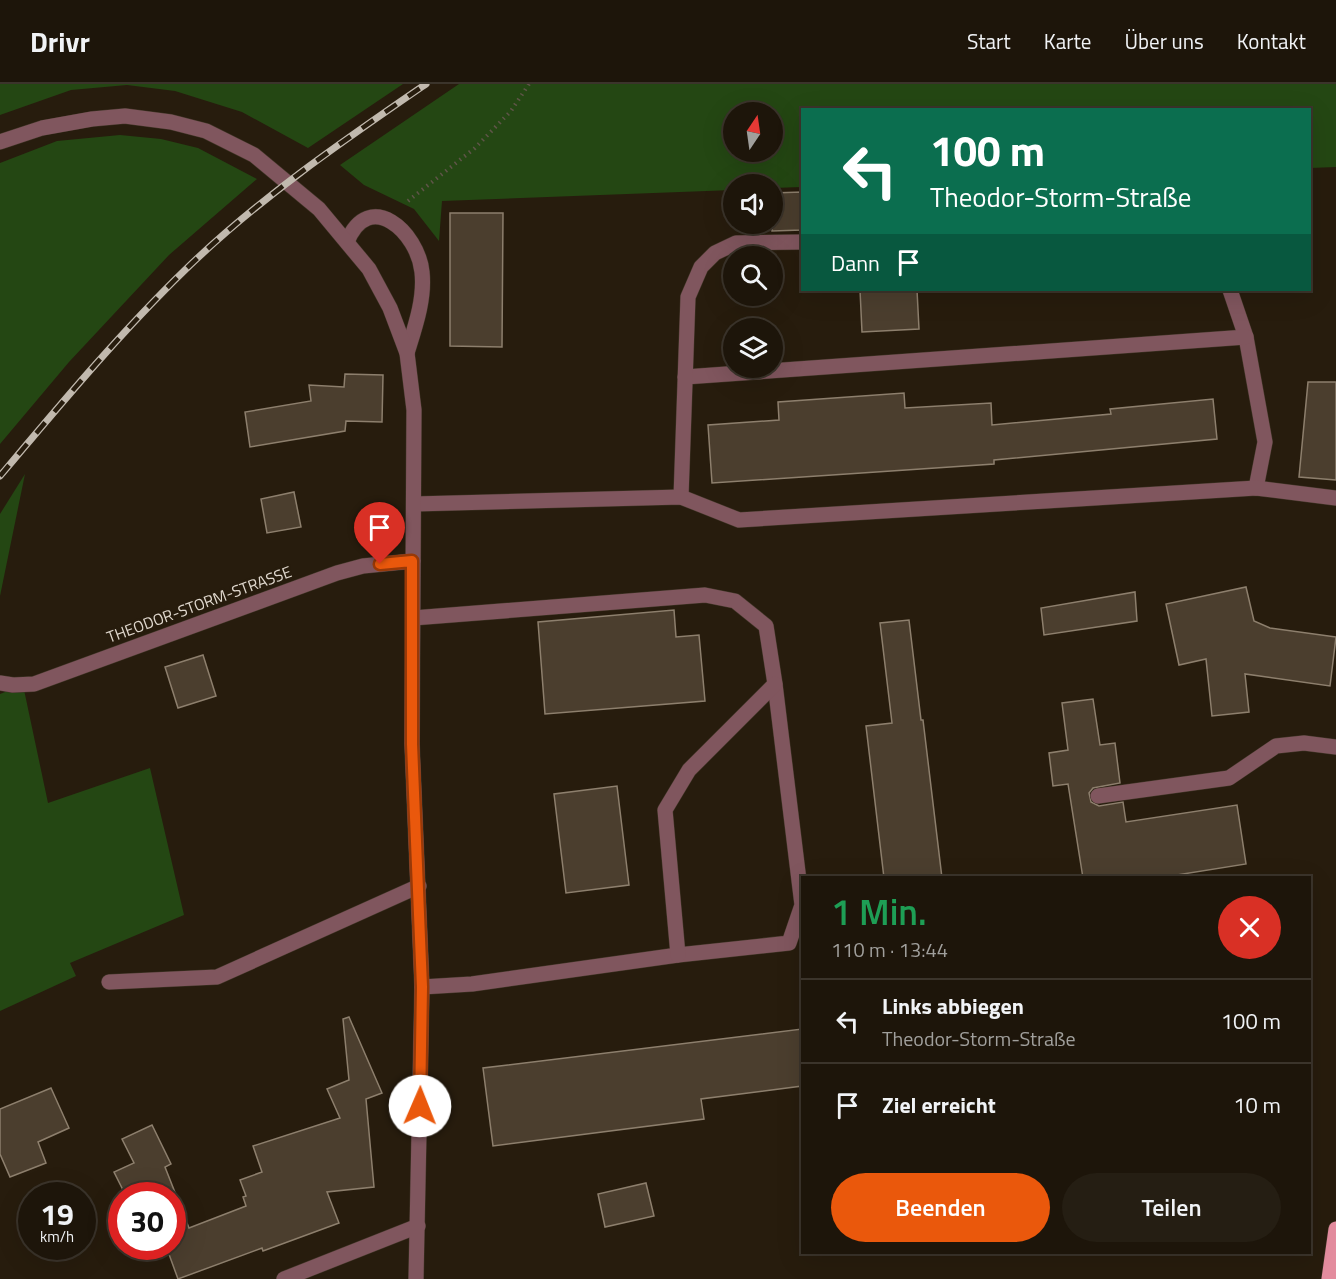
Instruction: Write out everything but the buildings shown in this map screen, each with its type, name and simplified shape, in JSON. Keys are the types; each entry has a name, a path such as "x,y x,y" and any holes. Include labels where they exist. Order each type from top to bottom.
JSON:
{"main road":[{"path":"1329,1279 1336,1230"}],"street":[{"path":"0,142 42,128 125,116 171,122 206,131 254,155 319,209 369,269 390,308 407,353 414,410 412,744 422,987 416,1279"},
{"path":"347,242 358,223 372,216 386,218 400,228 414,243 422,272 420,313 407,353"},
{"path":"681,497 688,297 700,267 715,254 735,243 801,242"},
{"path":"1230,291 1246,337 1265,442 1256,488"},
{"path":"685,377 1246,337"},
{"path":"414,504 681,497 739,520 1256,488 1336,498"},
{"name":"THEODOR-STORM-STRASSE","path":"0,683 34,684 337,573 363,566 412,561"},
{"path":"413,618 705,595 735,601 766,626 801,897"},
{"path":"678,955 665,810 688,770 775,684"},
{"path":"1098,796 1228,778 1276,746 1304,743 1336,747"},
{"path":"109,982 217,977 419,886"},
{"path":"422,987 472,984 678,955 789,943 801,908"},
{"path":"284,1279 418,1226"}],"path":[{"path":"386,218 475,148 511,111 529,84"}],"green space":[{"path":"0,84 403,84 308,148 242,112 175,91 127,85 71,90 0,115"},
{"path":"459,84 1336,84 1336,167 1311,168 1311,108 801,108 801,187 783,188 783,174 723,174 723,190 442,201 439,241 414,209 364,185 340,165"},
{"path":"120,135 161,139 198,148 257,179 169,255 69,362 0,444 0,163 57,141"},
{"path":"25,474 0,596 0,514"},
{"path":"23,685 48,803 150,768 184,915 70,963 76,976 0,1011 0,694"}],"railway":[{"path":"0,476 113,345 213,244 271,195 426,84"}],"route":[{"path":"380,564 412,561 412,744 422,987 420,1106"}]}
